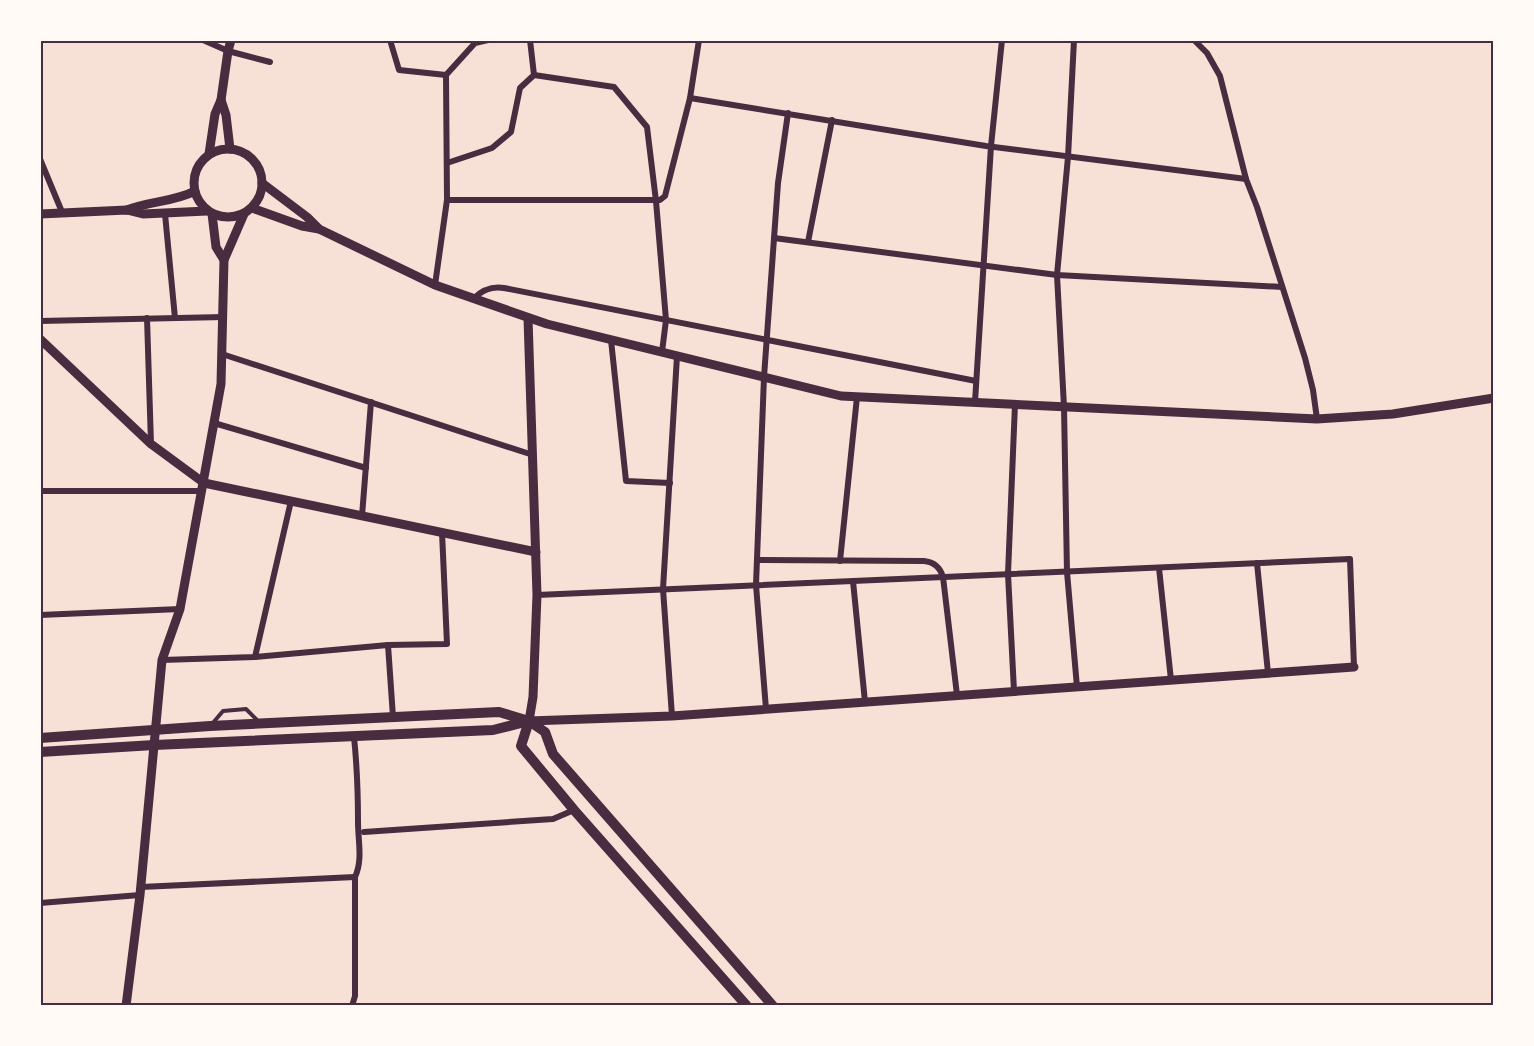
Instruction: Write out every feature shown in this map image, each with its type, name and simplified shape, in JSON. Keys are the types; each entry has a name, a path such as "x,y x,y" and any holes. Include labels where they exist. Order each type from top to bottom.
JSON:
{"main road":[{"path":"40,738 210,726 499,712 529,721 545,732 554,754 773,1005"},
{"path":"40,752 493,730 529,721"},
{"path":"529,721 521,746 574,810 747,1005"}],"street":[{"path":"203,40 228,51 270,62"},
{"path":"210,154 215,114 221,100 231,40"},
{"path":"390,40 399,70 446,75"},
{"path":"435,285 447,200 446,75 475,42 488,40"},
{"path":"530,40 534,75"},
{"path":"447,200 657,201 665,196 690,98 699,40"},
{"path":"975,402 983,265 1002,40"},
{"path":"1074,40 1068,157 1057,275 1064,407 1067,572 1077,687"},
{"path":"1194,40 1207,53 1220,76 1246,179 1308,368 1317,418"},
{"path":"447,163 492,148 511,132 520,88 534,75"},
{"path":"534,75 614,87 647,127 657,201 666,320 662,352"},
{"path":"690,98 992,146 1246,179"},
{"path":"221,100 226,115 230,149"},
{"path":"766,709 756,585 764,377 778,183 788,113"},
{"path":"808,242 832,120"},
{"path":"126,1005 141,891 162,660 180,609 221,384 224,260 248,211 261,192 260,172 255,162 246,155 230,149 210,154 198,166 194,176 196,197 210,213 216,247 224,260"},
{"path":"40,159 62,212"},
{"path":"262,183 307,217 319,229"},
{"path":"127,210 143,203 179,197 195,191"},
{"path":"40,214 127,210 143,214 210,213 234,217 248,211 319,229 435,285 528,318 841,396 1317,418 1393,414 1494,398"},
{"path":"165,214 174,318"},
{"path":"774,238 1057,275 1282,287"},
{"path":"473,298 483,290 497,287 976,381"},
{"path":"40,321 224,317"},
{"path":"147,318 151,444"},
{"path":"528,318 537,595 533,697 529,721 672,716 1353,667 1350,559 537,595"},
{"path":"40,339 151,444 203,487"},
{"path":"611,340 626,481 670,483"},
{"path":"222,354 533,455"},
{"path":"672,716 663,589 677,356"},
{"path":"840,561 857,397"},
{"path":"362,516 372,402"},
{"path":"1014,691 1008,574 1015,404"},
{"path":"214,423 366,468"},
{"path":"40,491 203,487 291,501 536,552"},
{"path":"255,657 291,501"},
{"path":"162,660 255,657 388,645 447,644 442,532"},
{"path":"757,560 929,562 937,566 943,577 957,695"},
{"path":"1257,563 1268,673"},
{"path":"1159,568 1171,680"},
{"path":"853,581 865,702"},
{"path":"40,615 180,609"},
{"path":"388,645 393,717"},
{"path":"352,1005 355,996 355,878 360,866 359,784 354,737"},
{"path":"364,832 553,819 574,810"},
{"path":"40,903 141,891 355,878"}],"lane":[{"path":"210,726 223,711 246,709 261,724"}]}
